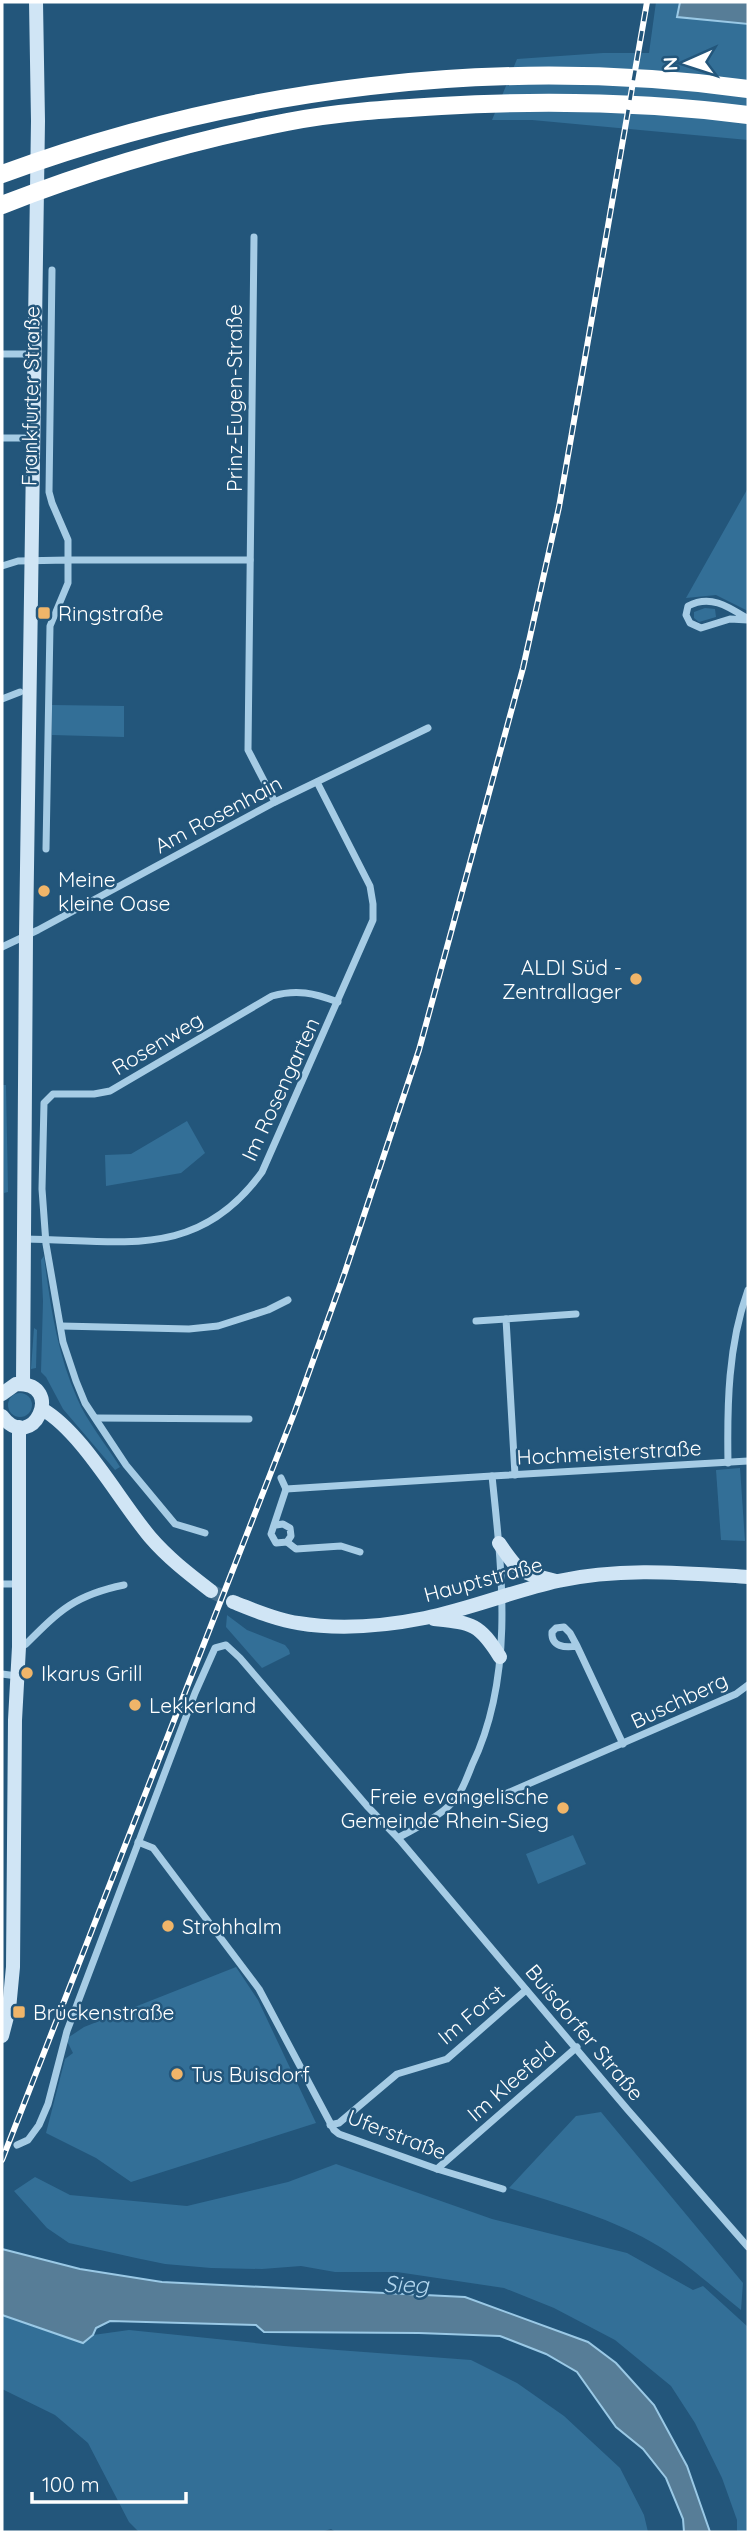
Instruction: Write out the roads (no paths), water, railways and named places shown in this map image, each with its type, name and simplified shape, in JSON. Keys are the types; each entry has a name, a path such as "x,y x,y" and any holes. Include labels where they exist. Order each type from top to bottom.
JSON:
{"highway":[{"path":"10,171 54,155 191,116 311,93 388,84 484,78 618,77 748,89"},
{"path":"10,202 52,186 197,142 289,121 339,114 485,103 614,103 748,115"}],"main road":[{"name":"Frankfurter Straße","path":"23,1383 26,936 38,121 36,2"},
{"path":"2,1394 10,1386 23,1383 36,1389 42,1402 37,1420 19,1427 12,1426 2,1416"},
{"path":"42,1409 53,1415 76,1438 151,1538 176,1564 211,1591"},
{"path":"2,2036 9,2009 13,1967 19,1647 19,1427"},
{"path":"499,1543 516,1568 527,1574 557,1581"},
{"name":"Hauptstraße","path":"233,1602 262,1614 298,1623 363,1625 426,1618 557,1581 650,1570 748,1577"},
{"path":"426,1618 464,1622 475,1627 488,1637 500,1657"}],"street":[{"name":"Prinz-Eugen-Straße","path":"254,237 248,750 275,802"},
{"name":"Frankfurter Straße","path":"46,849 50,626 68,583 68,540 51,503 49,492 52,270"},
{"path":"2,354 34,354"},
{"path":"2,438 34,438"},
{"path":"2,566 33,560 250,559"},
{"path":"712,601 720,602 748,619 730,619 701,628 690,623 686,615 688,606 696,602 712,601"},
{"path":"2,699 20,692"},
{"name":"Am Rosenhain","path":"2,947 275,802 428,728"},
{"name":"Im Rosengarten","path":"25,1239 162,1239 204,1226 223,1214 247,1193 262,1172 369,931 373,904 370,887 317,782"},
{"name":"Rosenweg","path":"205,1533 175,1524 126,1465 85,1403 76,1381 61,1326 46,1239 44,1102 53,1094 94,1094 110,1091 272,996 290,991 306,992 338,1002"},
{"name":"Hochmeisterstraße","path":"728,1462 727,1407 731,1365 748,1290"},
{"path":"61,1326 189,1329 218,1326 268,1310 288,1300"},
{"path":"476,1321 576,1314"},
{"path":"506,1319 515,1475"},
{"path":"96,1418 249,1419"},
{"name":"Hochmeisterstraße","path":"286,1489 748,1461"},
{"name":"Hochmeisterstraße","path":"492,1476 501,1597"},
{"path":"275,1525 283,1524 290,1528 291,1536 287,1542 279,1544 272,1539 271,1531 286,1489 281,1478"},
{"path":"287,1542 296,1549 341,1546 360,1552"},
{"path":"2,1584 18,1584"},
{"path":"19,1647 26,1644 55,1615 78,1598 99,1590 124,1586"},
{"path":"398,1838 440,1813 458,1795 488,1730 500,1657 501,1597"},
{"name":"Buisdorfer Straße","path":"138,1842 205,1668 215,1648 226,1646 240,1658 367,1806 398,1838 627,2109 748,2247"},
{"name":"Buschberg","path":"577,1646 623,1744"},
{"path":"2,1674 18,1676"},
{"name":"Buschberg","path":"458,1795 471,1801 489,1801 736,1694 748,1685"},
{"path":"17,2145 28,2140 48,2104 67,2031 138,1842"},
{"name":"Uferstraße","path":"138,1842 152,1848 258,1989 330,2125 339,2134 503,2189"},
{"name":"Im Forst","path":"330,2125 339,2123 397,2074 447,2059 526,1990"},
{"name":"Im Kleefeld","path":"437,2169 577,2047"}],"tunnel":[{"path":"211,1591 233,1602"}],"railway":[{"path":"2,2160 295,1411 345,1272 419,1050 523,668 559,507 647,2"}],"place":[{"name":"Ringstraße","path":"44,613"},
{"name":"Meine kleine Oase","path":"44,891"},
{"name":"ALDI Süd - Zentrallager","path":"636,979"},
{"name":"Ikarus Grill","path":"27,1673"},
{"name":"Lekkerland","path":"135,1705"},
{"name":"Freie evangelische Gemeinde Rhein-Sieg","path":"563,1808"},
{"name":"Strohhalm","path":"168,1926"},
{"name":"Brückenstraße","path":"19,2012"},
{"name":"Tus Buisdorf","path":"177,2074"}],"water label":[{"name":"Sieg","path":"406,2284"}]}
